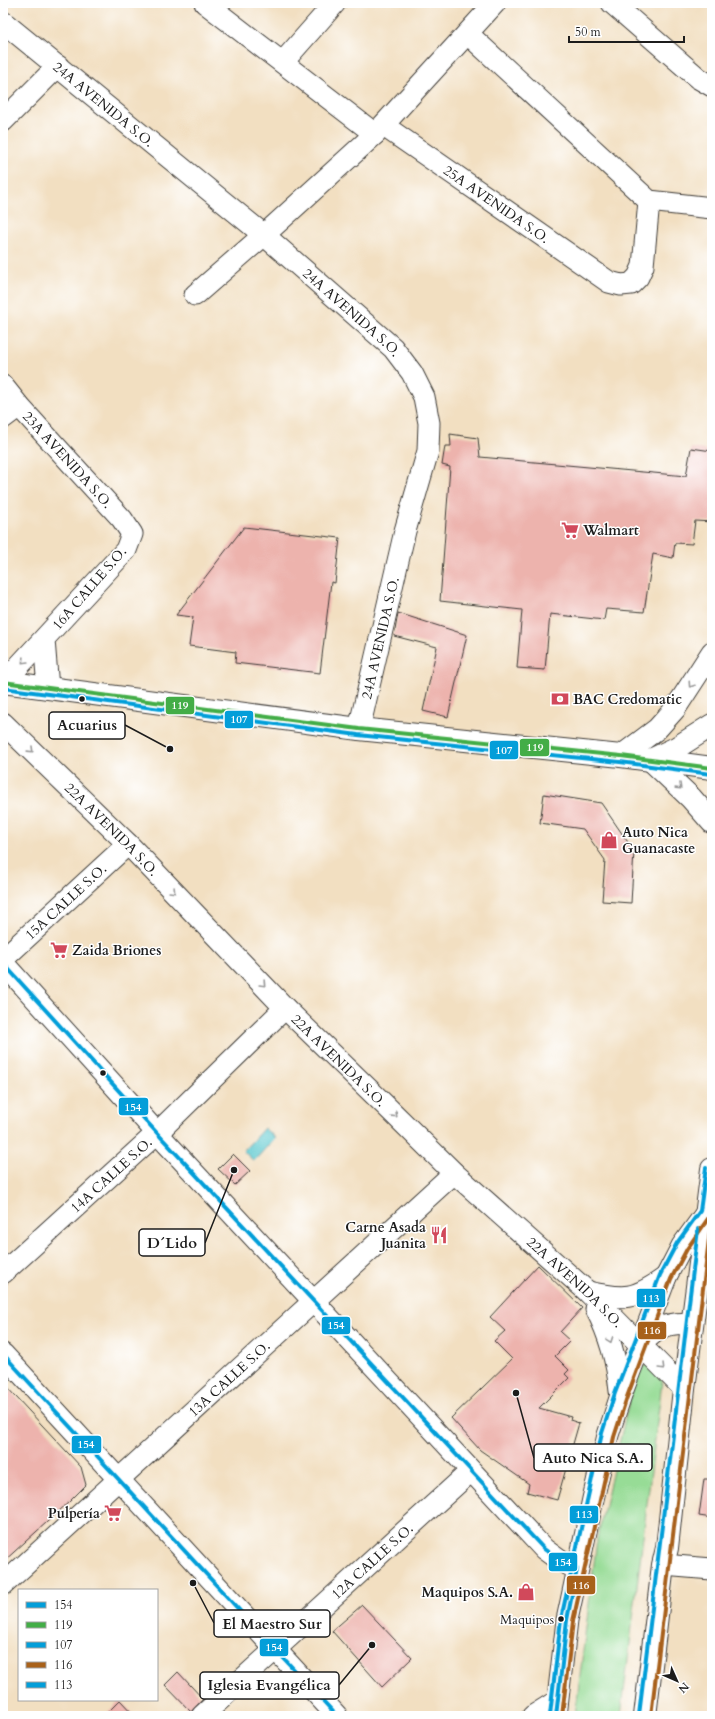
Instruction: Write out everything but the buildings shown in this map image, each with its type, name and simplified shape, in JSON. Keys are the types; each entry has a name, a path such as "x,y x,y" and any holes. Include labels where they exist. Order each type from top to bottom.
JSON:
{"main road":[{"path":"3,682 359,729 621,756 712,768"},
{"path":"651,760 676,748 712,725"},
{"path":"651,760 712,822"},
{"path":"645,1716 663,1565 667,1548 692,1324 706,1263 706,1213 712,1169"}],"street":[{"name":"25A AVENIDA S.O.","path":"205,3 283,62 379,130 609,282 621,285 631,284 638,277 643,266 649,201"},
{"path":"283,62 335,3"},
{"path":"195,295 264,235 379,130 495,3"},
{"path":"623,7 698,78 712,86"},
{"name":"24A AVENIDA S.O.","path":"3,22 264,235 393,348 412,373 424,397 429,423 428,451 405,532 359,729"},
{"path":"468,34 649,201 712,208"},
{"path":"3,121 58,66"},
{"name":"23A AVENIDA S.O.","path":"3,386 11,412 122,519 132,534"},
{"name":"16A CALLE S.O.","path":"3,682 44,640 126,550 132,534"},
{"name":"16A CALLE S.O.","path":"44,640 48,688"},
{"path":"621,756 657,729 675,709 712,652"},
{"name":"22A AVENIDA S.O.","path":"3,723 128,844 285,1008 454,1173 588,1292 684,1389"},
{"name":"15A CALLE S.O.","path":"3,959 128,844"},
{"path":"3,963 158,1133 544,1549 559,1560 577,1569"},
{"name":"14A CALLE S.O.","path":"3,1273 158,1133 285,1008"},
{"name":"13A CALLE S.O.","path":"3,1585 454,1173"},
{"path":"532,1716 556,1709 567,1620 577,1569 608,1435 621,1395 666,1277 682,1246 706,1213"},
{"path":"588,1292 616,1298 633,1295 648,1290 666,1277"},
{"path":"588,1292 605,1326 613,1348 621,1395"},
{"path":"639,1345 660,1327 670,1323 680,1322 692,1324"},
{"path":"3,1354 337,1716"},
{"name":"12A CALLE S.O.","path":"202,1716 471,1471"},
{"path":"663,1565 712,1569"}],"green space":[{"path":"653,1364 663,1374 621,1716 575,1716 597,1539 631,1393 643,1366"}],"water":[{"path":"264,1128 275,1138 254,1161 243,1151"}],"transit line":[{"name":"119","path":"3,682 359,729 621,756 712,768"},
{"name":"107","path":"3,688 358,735 620,762 711,774"},
{"name":"154","path":"3,963 157,1133 544,1549 559,1560 577,1569 567,1620 556,1716"},
{"name":"113","path":"550,1715 561,1619 602,1433 615,1393 660,1275 677,1243 700,1211 706,1168"},
{"name":"116","path":"562,1716 573,1621 614,1437 627,1397 671,1279 687,1249 712,1213"},
{"name":"113","path":"639,1715 698,1229"},
{"name":"116","path":"651,1716 710,1231"},
{"name":"154","path":"3,1354 337,1716"}],"place":[{"name":"Walmart","path":"570,530"},
{"name":"BAC Credomatic","path":"560,699"},
{"name":"Acuarius","path":"170,749"},
{"name":"Auto Nica Guanacaste","path":"609,840"},
{"name":"Zaida Briones","path":"59,950"},
{"name":"D´Lido","path":"234,1170"},
{"name":"Carne Asada Juanita","path":"439,1235"},
{"name":"Auto Nica S.A.","path":"516,1393"},
{"name":"Pulpería","path":"113,1513"},
{"name":"El Maestro Sur","path":"193,1583"},
{"name":"Maquipos S.A.","path":"526,1592"},
{"name":"Maquipos","path":"561,1619"},
{"name":"Iglesia Evangélica","path":"372,1645"}]}
